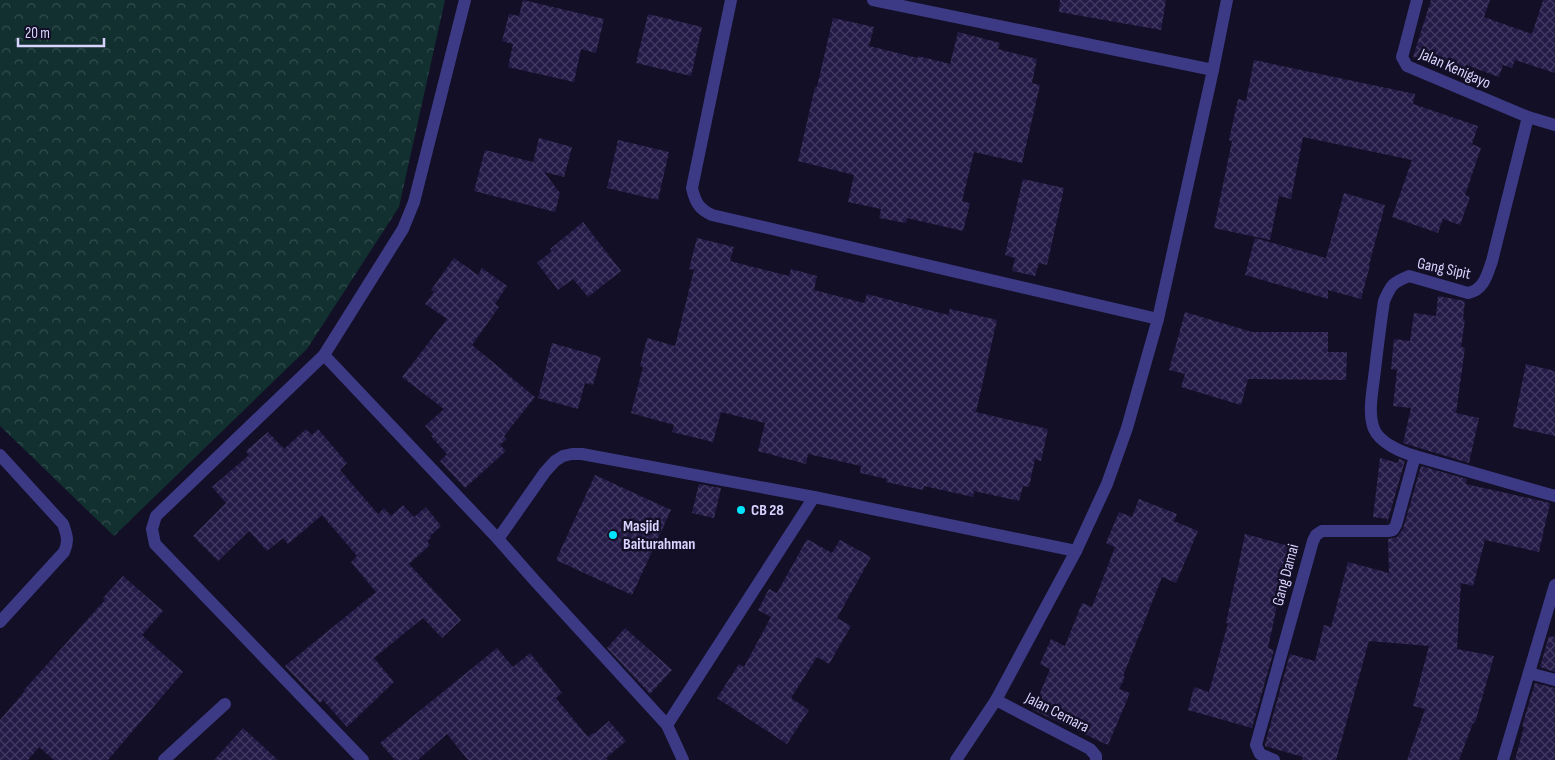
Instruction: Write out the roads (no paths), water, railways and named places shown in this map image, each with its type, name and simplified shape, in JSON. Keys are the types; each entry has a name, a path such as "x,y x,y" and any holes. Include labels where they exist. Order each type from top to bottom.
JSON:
{"street":[{"path":"363,760 155,544 152,524 156,516 324,355 403,229 414,202 465,0"},
{"path":"731,0 692,188 697,204 704,211 712,215 1158,319"},
{"path":"874,0 1213,70"},
{"path":"956,760 996,700 1076,551 1107,484 1127,428 1158,319 1227,0"},
{"name":"Jalan Kenigayo","path":"1417,0 1402,57 1407,66 1528,117 1555,125"},
{"name":"Gang Sipit","path":"1415,456 1384,440 1377,434 1372,421 1372,396 1384,301 1390,286 1409,276 1468,293 1476,291 1483,284 1492,261 1528,117"},
{"path":"324,355 498,539 667,725 683,760"},
{"path":"498,539 545,472 555,461 563,456 582,454 814,498 1076,551"},
{"path":"0,455 63,524 68,538 64,552 0,622"},
{"path":"1415,456 1555,496"},
{"name":"Gang Damai","path":"1274,760 1260,754 1256,745 1312,541 1316,534 1322,531 1388,532 1393,530 1415,456"},
{"path":"667,725 814,498"},
{"path":"1503,760 1555,585"},
{"path":"1529,673 1555,680"},
{"name":"Jalan Cemara","path":"996,700 1090,749 1096,756 1096,760"},
{"path":"164,760 226,704"}],"place":[{"name":"CB 28","path":"741,510"},
{"name":"Masjid Baiturahman","path":"613,535"}]}
